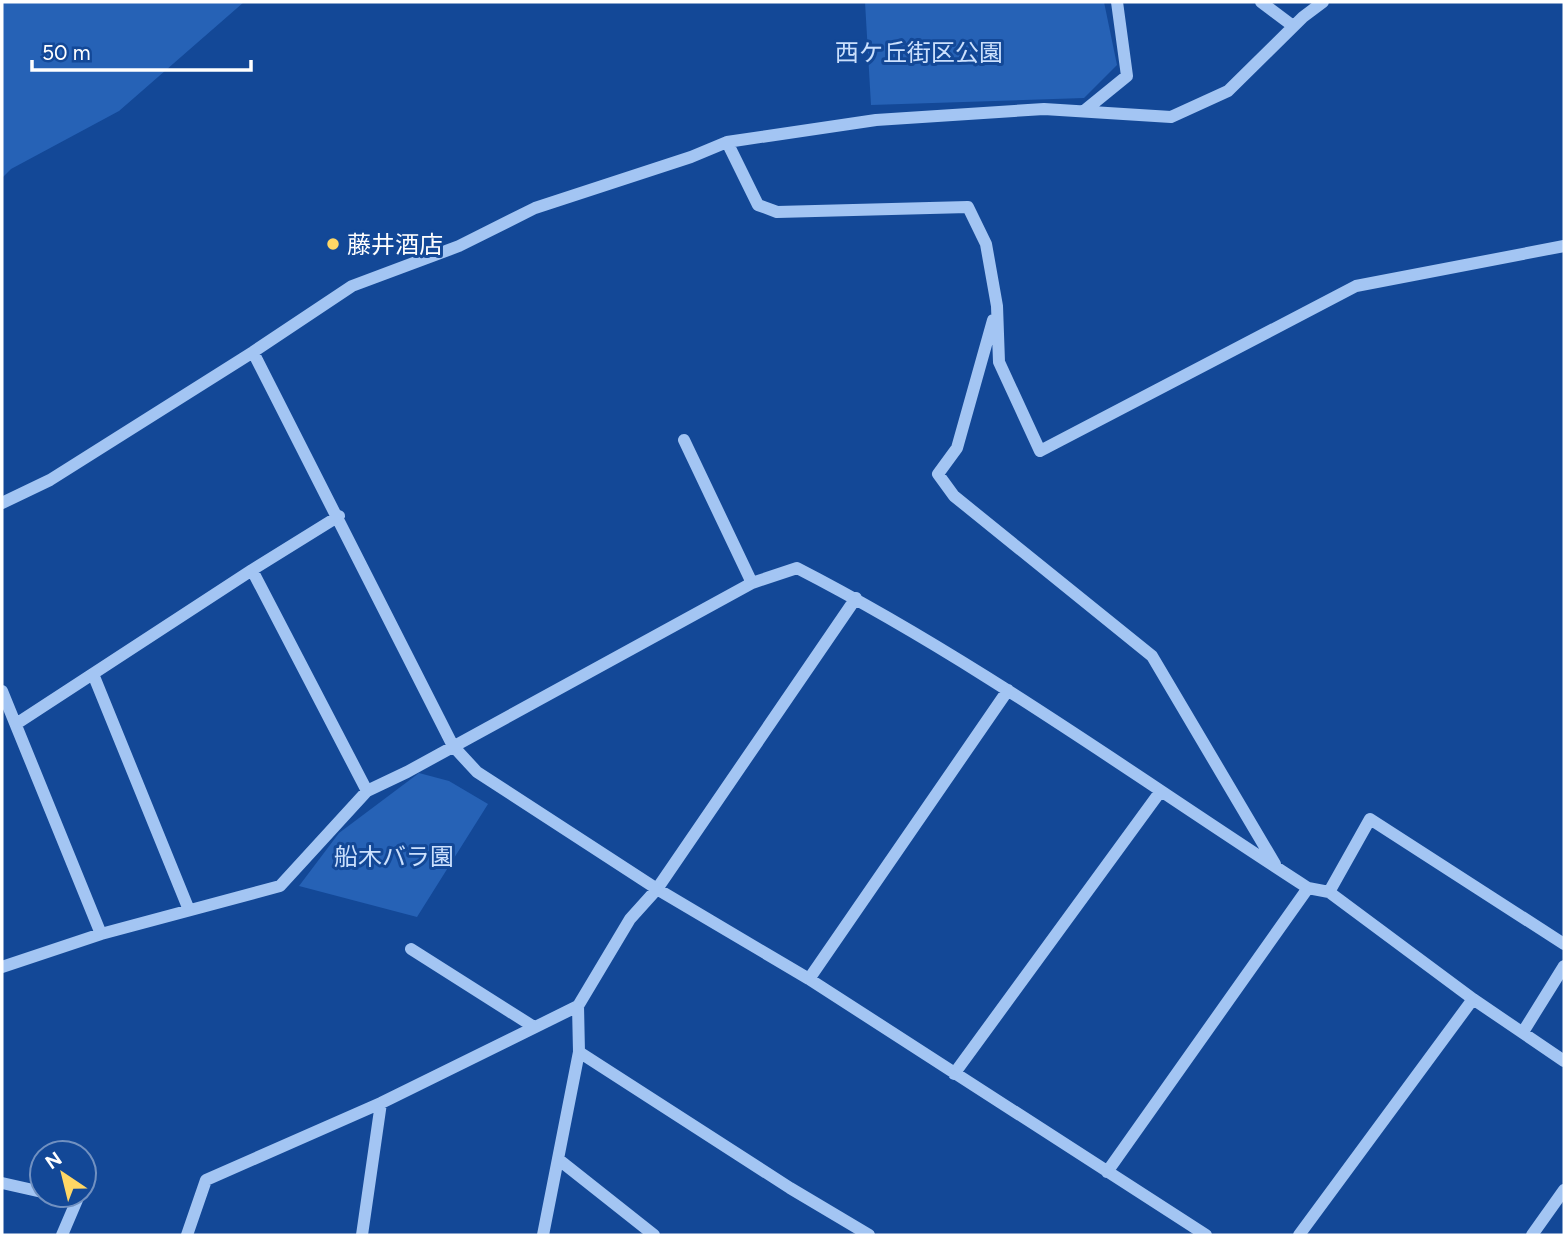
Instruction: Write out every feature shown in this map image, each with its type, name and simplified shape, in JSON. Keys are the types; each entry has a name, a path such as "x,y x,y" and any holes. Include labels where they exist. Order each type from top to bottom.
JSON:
{"street":[{"path":"1084,111 1127,76 1117,2"},
{"path":"1261,2 1293,26"},
{"path":"2,503 50,480 352,286 459,246 535,208 691,157 727,142 876,120 1044,109 1171,117 1228,91 1293,26 1323,2"},
{"path":"727,142 758,205 777,212 968,207 986,244 997,306 999,362 1040,451 1356,286 1564,246"},
{"path":"997,306 957,448 938,474 954,496 1152,656 1278,868"},
{"path":"253,352 339,516 453,746 477,772 657,889 809,979 1206,1235"},
{"path":"684,440 751,583"},
{"path":"16,724 339,516"},
{"path":"2,967 101,934 279,886 367,790 751,583 797,568 856,598 1008,690 1308,888 1329,892 1473,999 1564,1060"},
{"path":"252,570 367,790"},
{"path":"543,1235 579,1052 578,1006 630,919 657,889 856,598"},
{"path":"93,674 189,910"},
{"path":"809,979 1008,690"},
{"path":"2,691 101,934"},
{"path":"954,1074 1160,792"},
{"path":"1329,892 1370,819 1564,944"},
{"path":"1107,1172 1308,888"},
{"path":"411,949 534,1027"},
{"path":"1523,1032 1564,966"},
{"path":"1299,1235 1473,999"},
{"path":"187,1235 206,1180 381,1102 578,1006"},
{"path":"579,1052 790,1188 869,1235"},
{"path":"362,1235 381,1102"},
{"path":"558,1159 654,1235"},
{"path":"2,1183 28,1189"},
{"path":"1532,1235 1564,1190"},
{"path":"62,1235 73,1209"}],"green space":[{"path":"2,2 244,2 119,111 11,169 2,178"},
{"name":"西ケ丘街区公園","path":"865,2 1104,2 1117,65 1084,98 871,105"},
{"name":"船木バラ園","path":"419,773 449,781 488,804 417,917 299,886 339,833"}],"place":[{"name":"藤井酒店","path":"333,244"}]}
